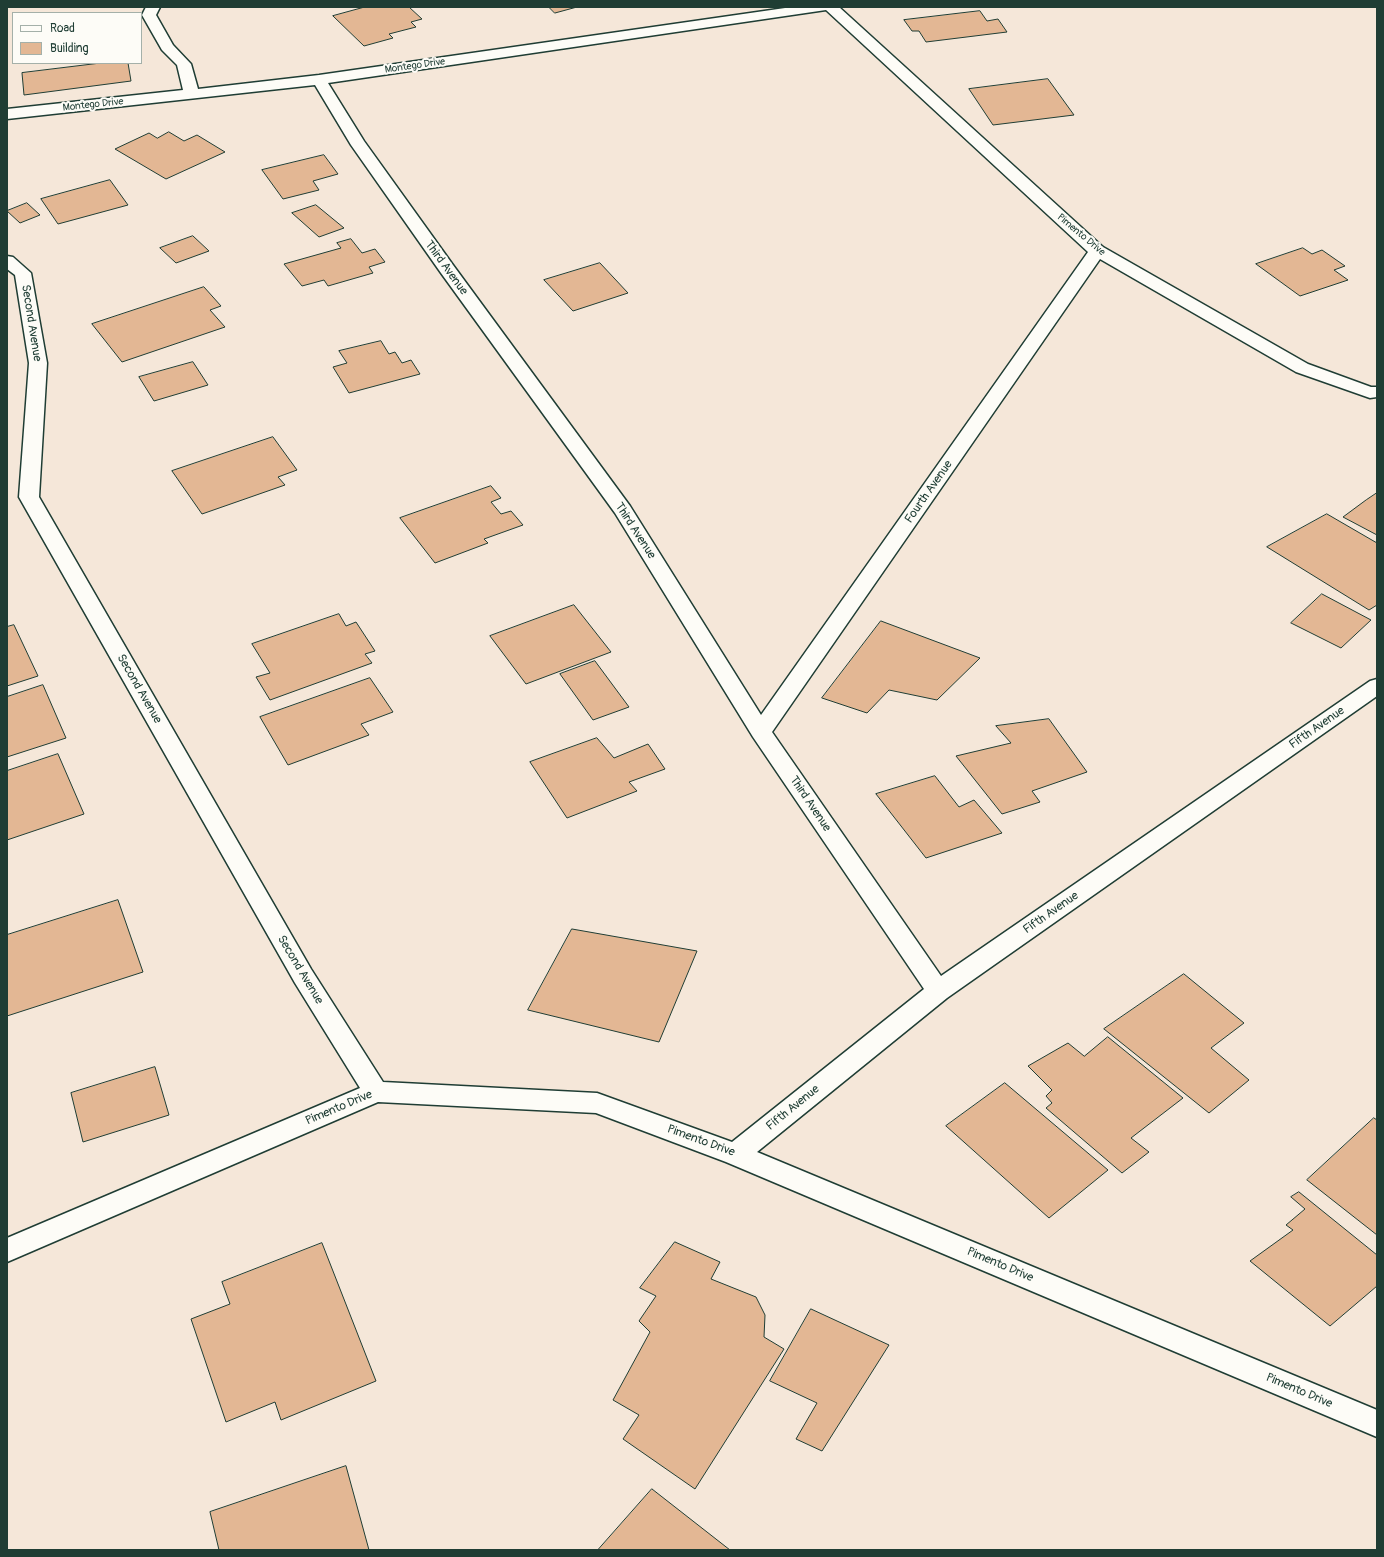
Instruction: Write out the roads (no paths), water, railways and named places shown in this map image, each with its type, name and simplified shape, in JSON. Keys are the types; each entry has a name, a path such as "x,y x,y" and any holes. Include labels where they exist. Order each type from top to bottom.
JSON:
{"street":[{"path":"153,7 149,15 167,46 184,64 192,94"},
{"name":"Montego Drive","path":"7,114 318,80 822,7"},
{"name":"Pimento Drive","path":"831,7 1097,251 1302,368 1370,393 1377,392"},
{"name":"Third Avenue","path":"318,80 361,149 623,510 761,732 938,991"},
{"name":"Fourth Avenue","path":"761,732 1097,251"},
{"name":"Second Avenue","path":"7,261 23,273 38,363 30,497 303,976 376,1092"},
{"name":"Fifth Avenue","path":"736,1154 938,991 1377,686"},
{"name":"Pimento Drive","path":"7,1250 376,1092 596,1103 736,1154 1377,1424"}]}
